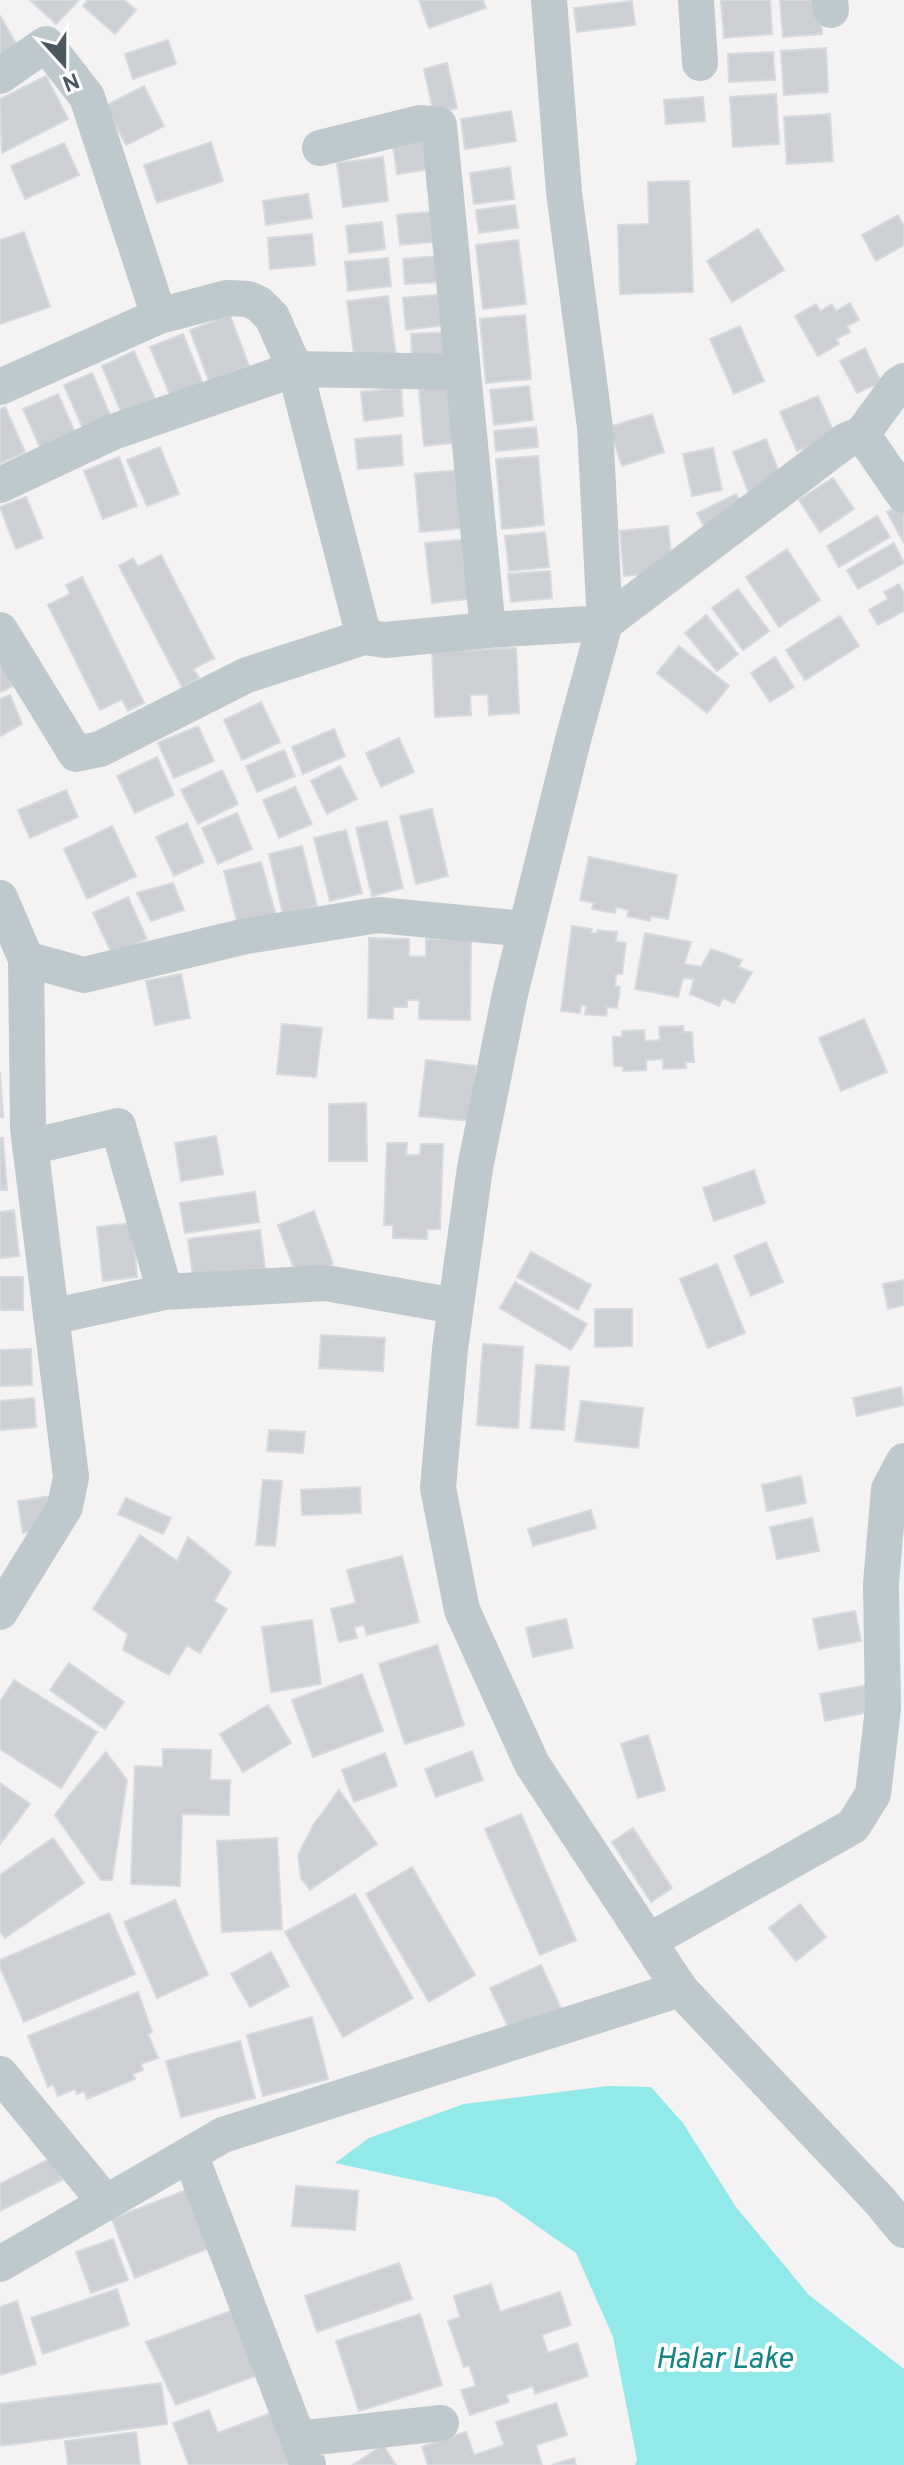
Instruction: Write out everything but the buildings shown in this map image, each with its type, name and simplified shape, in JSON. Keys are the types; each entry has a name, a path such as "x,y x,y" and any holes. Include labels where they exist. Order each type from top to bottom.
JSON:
{"street":[{"path":"549,0 564,192 595,427 605,623 510,994 475,1168 455,1306 438,1488 462,1610 532,1764 680,1989 904,2230"},
{"path":"696,0 700,63"},
{"path":"0,76 46,44 87,97 159,316"},
{"path":"320,148 420,123 439,125 488,630"},
{"path":"0,387 159,316 227,298 248,299 259,304 272,317 295,369 364,637"},
{"path":"0,485 113,432 295,369 463,372"},
{"path":"0,630 76,754 100,749 247,675 364,637 385,640 605,623 845,441 862,434 904,381"},
{"path":"862,434 904,495"},
{"path":"0,898 26,959 30,1147 71,1477 65,1507 0,1612"},
{"path":"26,959 84,975 246,936 378,915 526,929"},
{"path":"30,1147 118,1126 165,1292"},
{"path":"51,1317 165,1292 326,1283 455,1306"},
{"path":"649,1941 853,1826 873,1794 883,1709 881,1584 889,1489 904,1461"},
{"path":"0,2264 223,2135 680,1989"},
{"path":"0,2074 106,2203"},
{"path":"190,2154 303,2452 441,2423"}],"water":[{"name":"Halar Lake","path":"608,2086 651,2087 683,2123 736,2207 809,2295 904,2369 904,2465 635,2465 637,2460 613,2337 576,2253 497,2198 335,2163 369,2138 464,2104"}]}
